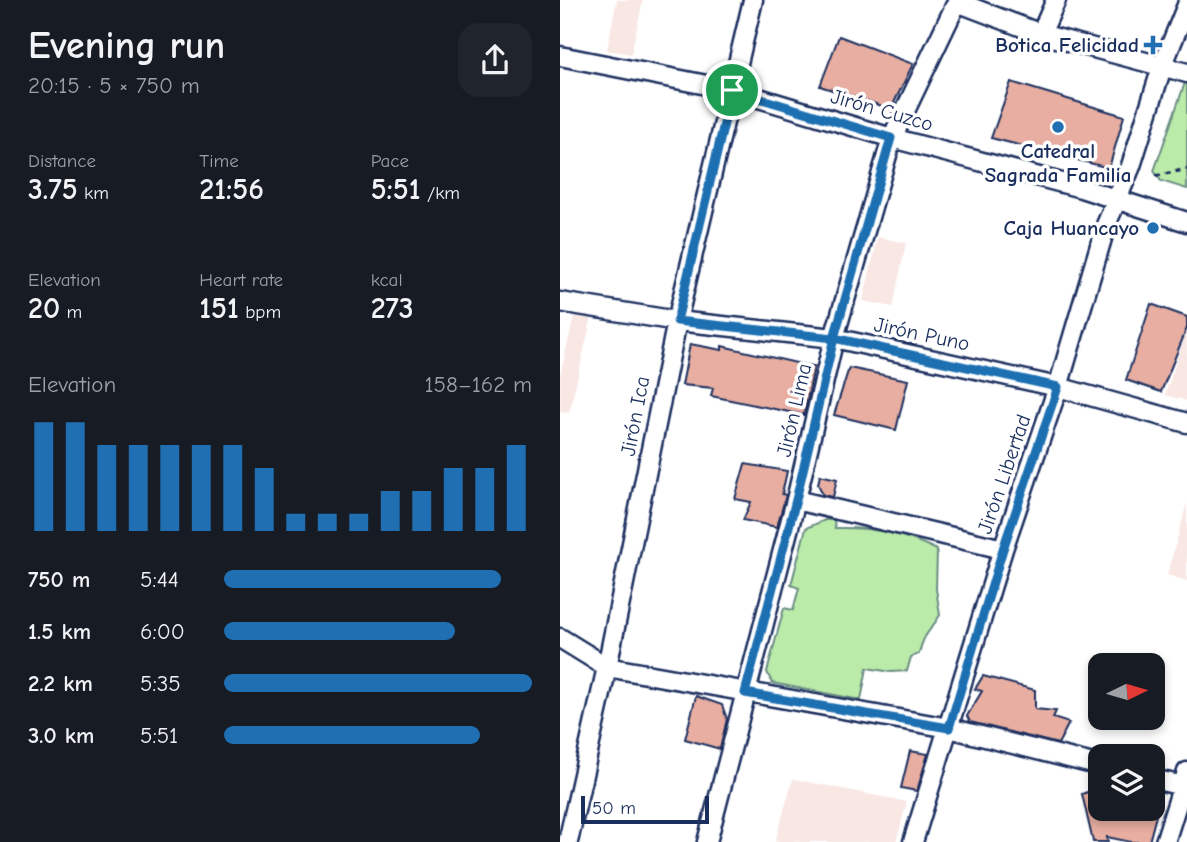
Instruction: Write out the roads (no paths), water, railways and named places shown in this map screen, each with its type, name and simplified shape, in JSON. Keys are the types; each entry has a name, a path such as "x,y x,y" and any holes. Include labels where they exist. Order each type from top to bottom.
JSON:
{"street":[{"name":"Jirón Ica","path":"568,842 607,667 677,321 753,0"},
{"path":"1041,34 1056,0"},
{"path":"957,1 1041,34 1187,73"},
{"name":"Jirón Lima","path":"708,842 796,500 834,338 891,138 957,1"},
{"name":"Jirón Libertad","path":"913,842 1003,549 1058,387 1106,225 1118,200 1162,67 1187,5"},
{"name":"Jirón Cuzco","path":"560,56 732,90 1187,222"},
{"name":"Jirón Puno","path":"560,302 677,321 834,338 1058,387 1187,424"},
{"path":"796,500 1003,549"},
{"path":"560,638 607,667 949,728 1088,763"},
{"path":"1165,779 1185,779 1165,842"}],"place":[{"name":"Botica Felicidad","path":"1153,45"},
{"name":"Catedral Sagrada Familia","path":"1058,127"},
{"name":"Caja Huancayo","path":"1153,228"}]}
